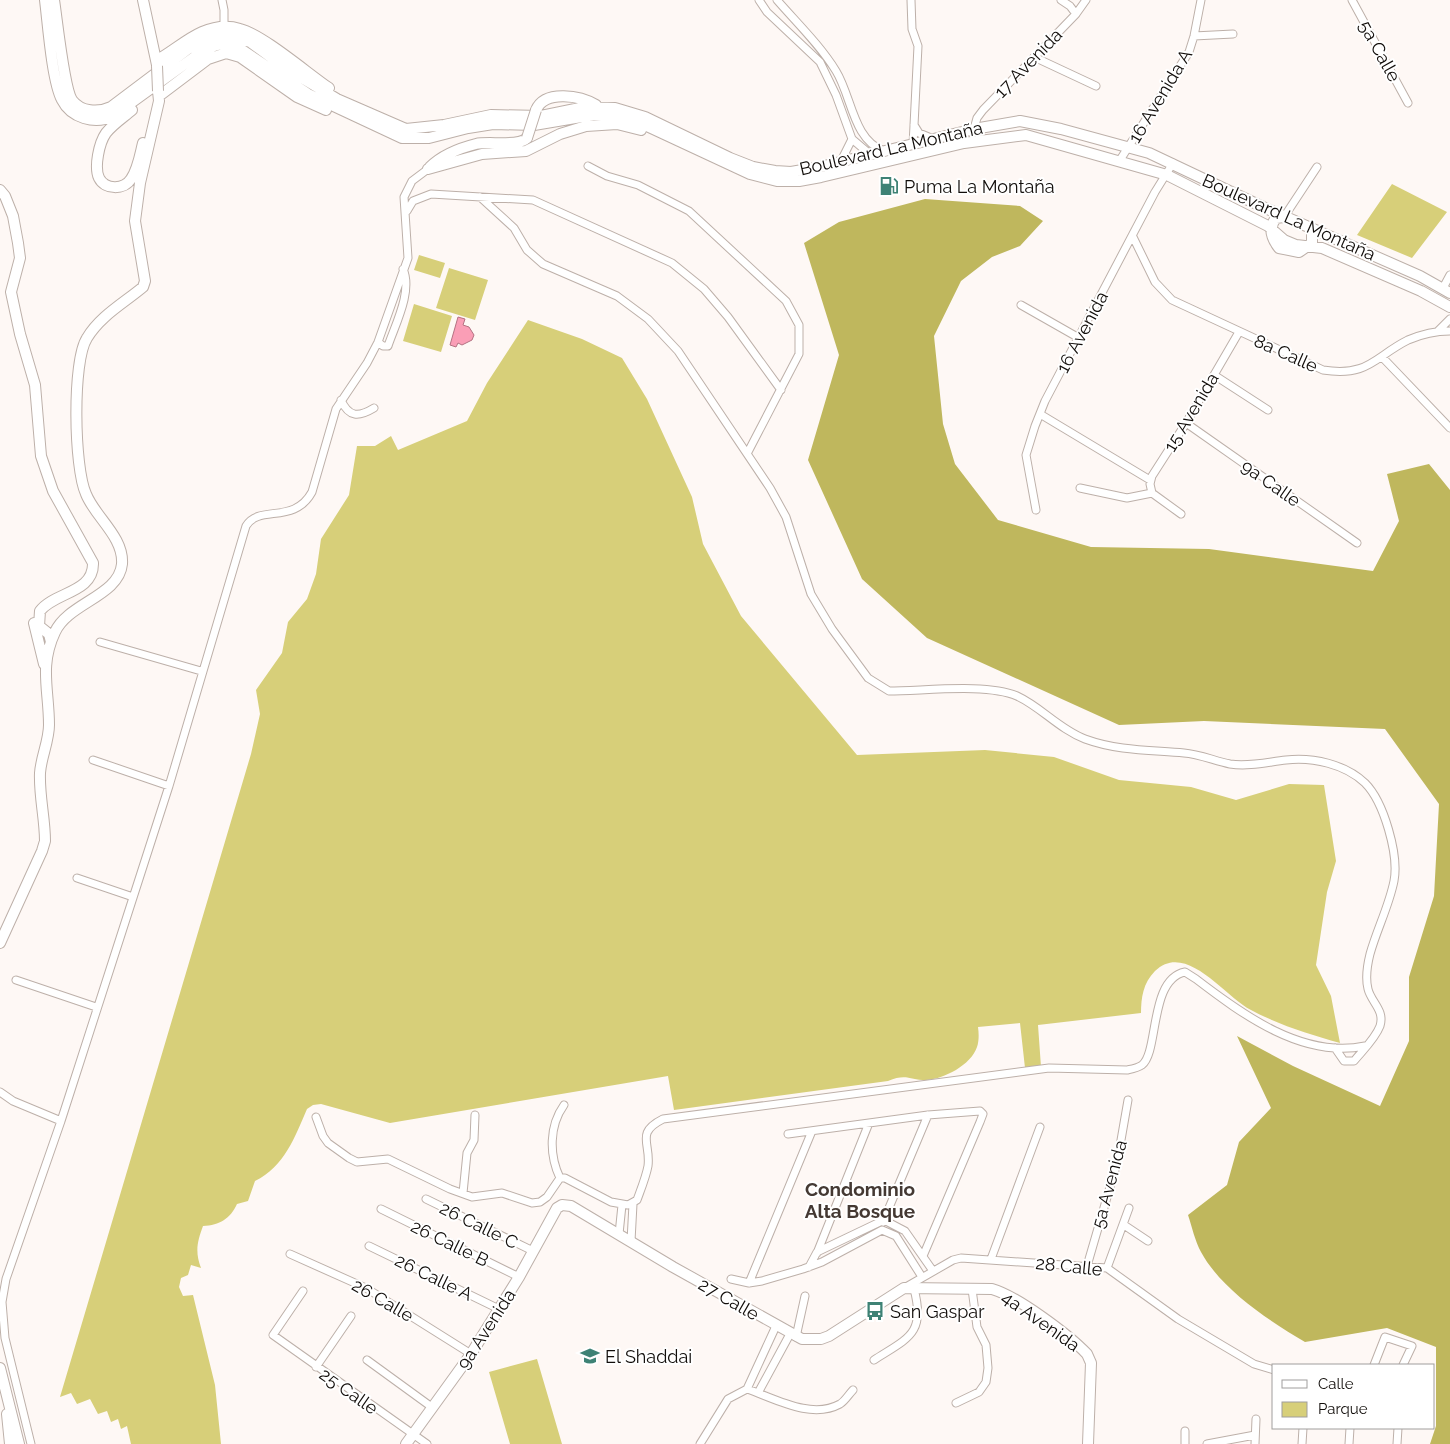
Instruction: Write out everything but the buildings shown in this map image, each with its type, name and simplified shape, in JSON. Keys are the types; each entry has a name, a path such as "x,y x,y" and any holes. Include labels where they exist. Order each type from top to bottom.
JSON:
{"main road":[{"path":"45,0 58,89 68,108 84,118 103,120 141,97"},
{"path":"54,0 68,89 72,99 80,107 90,111 107,109 162,68 199,34 224,26 246,31 262,41 329,88 337,99"},
{"path":"45,668 54,633 78,608 113,584 121,569 120,548 86,496 82,483 76,438 80,358 86,339 94,327 142,287 145,281 135,221 140,183 159,93 162,68 143,0"},
{"name":"Boulevard La Montaña","path":"162,68 201,42 219,36 231,35 250,42 303,79 337,99 393,125 416,130 491,115 541,116 597,106 616,108 645,117 753,167 799,176"},
{"name":"Boulevard La Montaña","path":"162,68 214,46 231,45 246,52 308,94 396,136 414,139 429,138 492,124 534,125 593,115 611,115 634,120 757,177 777,180 993,138 1026,135 1120,160 1166,175 1273,230"},
{"path":"162,68 141,97 138,105 108,131 102,143 97,173 101,181 110,187 124,186 135,172 159,93 214,55 229,53 240,57 297,97 332,113 342,111"},
{"path":"428,169 437,160 468,146 483,143 519,142 527,138 536,110 542,101 560,97 584,99 597,106"},
{"name":"Boulevard La Montaña","path":"821,172 840,163 974,129 1020,121 1061,129 1129,147 1173,163 1284,217 1447,290"},
{"path":"428,169 482,154 526,151 572,130 603,124 631,127 683,150 698,151"},
{"path":"974,129 978,135 993,138"},
{"path":"0,190 5,196 13,216 18,243 20,258 11,292 20,334 35,384 41,456 52,491 93,562 93,570 89,579 82,586 51,601 40,611 34,622 45,668 49,728 40,776 44,841 42,851 0,944"},
{"path":"1284,217 1274,220 1272,238 1279,248 1299,252 1310,245 1313,238 1312,228"},
{"name":"Boulevard La Montaña","path":"1310,245 1322,248 1422,291 1450,307"},
{"path":"40,611 39,626 54,633"},
{"name":"27 Calle","path":"557,1208 563,1205 571,1206 793,1336 821,1339 909,1289"},
{"name":"9a Avenida","path":"410,1440 471,1354 500,1309 557,1208"},
{"name":"4a Avenida","path":"909,1289 992,1289 1008,1295 1087,1354 1091,1363 1088,1444"},
{"path":"0,1368 19,1444"},
{"path":"6,1391 10,1444"}],"street":[{"path":"222,0 224,26"},
{"path":"759,0 767,12 820,62 836,95 852,139 871,156 882,158 932,146 942,149"},
{"path":"777,0 821,49 836,71 848,95 861,134 870,144 887,152"},
{"path":"911,0 912,29 918,46 913,145"},
{"path":"1061,0 1070,6 1076,14"},
{"name":"17 Avenida","path":"974,129 983,110 1076,14 1086,0"},
{"name":"16 Avenida A","path":"1120,160 1184,60 1194,36 1200,0"},
{"name":"5a Calle","path":"1352,0 1408,103"},
{"path":"1194,36 1233,34"},
{"path":"1034,57 1096,86"},
{"path":"914,125 926,137 937,139"},
{"path":"840,163 852,139"},
{"name":"16 Avenida","path":"1036,510 1026,455 1040,414 1155,192 1173,163"},
{"path":"588,166 607,176 638,185 689,211 786,300 799,324 799,354 748,452"},
{"path":"1284,217 1316,167"},
{"path":"31,1444 5,1338 2,1302 6,1279 61,1121 96,1006 169,786 201,671 246,526 250,519 255,516 286,513 307,500 312,492 336,410 367,363 378,342 408,258 404,197 412,181 428,169"},
{"path":"406,214 413,201 432,194 532,200 554,208 672,263 704,289 733,324 781,390"},
{"path":"480,197 514,228 527,250 543,264 617,296 648,318 678,350 748,452 786,517 811,594 832,629 868,678 876,684 889,691 982,689 1002,691 1019,697 1067,730 1084,738 1120,749 1183,753 1232,764 1250,765 1307,759 1326,762 1346,770 1364,783 1375,797 1391,840 1395,879 1366,968 1368,992 1381,1012 1381,1023 1375,1036 1354,1061 1349,1062 1340,1059 1335,1048"},
{"name":"8a Calle","path":"1132,237 1147,270 1163,292 1172,300 1323,370 1356,370 1383,358 1408,340 1437,331"},
{"path":"378,342 383,346 388,346 404,295 406,274 403,269"},
{"path":"1447,290 1450,275"},
{"path":"1021,304 1079,338"},
{"path":"1437,331 1450,319"},
{"path":"1437,331 1450,331"},
{"name":"15 Avenida","path":"1150,480 1239,332"},
{"path":"1383,358 1450,428"},
{"path":"1214,375 1268,410"},
{"path":"341,400 346,410 353,415 361,416 374,408"},
{"path":"1040,414 1150,480 1152,493 1181,514"},
{"name":"9a Calle","path":"1186,423 1356,543"},
{"path":"1080,488 1127,498 1152,493"},
{"path":"100,642 201,671"},
{"path":"93,760 169,786"},
{"path":"77,878 133,897"},
{"path":"630,1241 633,1204 639,1195 648,1163 646,1134 651,1125 663,1119 1049,1068 1127,1070 1137,1068 1147,1059 1156,1015 1168,984 1178,974 1185,972 1269,1029 1283,1035 1347,1050 1365,1046"},
{"path":"16,980 96,1006"},
{"path":"0,1092 13,1101 61,1121"},
{"name":"5a Avenida","path":"1087,1266 1117,1163 1128,1100"},
{"path":"560,1178 552,1156 553,1136 556,1116 564,1105"},
{"path":"788,1134 976,1110 983,1114 923,1256"},
{"path":"463,1194 467,1153 474,1140 474,1115"},
{"path":"316,1116 323,1136 328,1143 349,1158 357,1162 388,1159 463,1194 480,1197 502,1193 532,1203 540,1202 547,1197 560,1178"},
{"path":"882,1230 884,1220 928,1116"},
{"path":"809,1267 817,1252 869,1123"},
{"path":"991,1259 1040,1126"},
{"path":"749,1283 812,1131"},
{"path":"560,1178 565,1178 611,1202 622,1205 633,1204"},
{"name":"26 Calle C","path":"426,1200 532,1251"},
{"path":"619,1234 622,1205"},
{"path":"1107,1268 1129,1208"},
{"name":"26 Calle B","path":"381,1209 519,1277"},
{"path":"817,1252 884,1220"},
{"path":"884,1220 905,1231 933,1271"},
{"path":"1124,1225 1148,1241"},
{"path":"731,1279 749,1283 762,1281 809,1267 882,1230"},
{"path":"882,1230 896,1236 922,1277"},
{"name":"26 Calle A","path":"369,1246 500,1309"},
{"path":"817,1252 822,1262"},
{"name":"26 Calle","path":"290,1254 366,1288 471,1354"},
{"name":"28 Calle","path":"909,1289 922,1277 961,1258 1107,1268 1178,1319 1254,1364 1272,1369"},
{"path":"874,1360 911,1335 920,1313 909,1289"},
{"path":"956,1404 979,1392 986,1382 988,1368 986,1344 977,1327 972,1289"},
{"name":"25 Calle","path":"303,1292 273,1335 410,1440 427,1444"},
{"path":"758,1393 793,1336 805,1296"},
{"path":"316,1367 351,1316"},
{"path":"700,1444 728,1399 748,1389 776,1326"},
{"path":"1374,1364 1385,1338 1412,1346 1403,1364"},
{"path":"367,1360 433,1408"},
{"path":"748,1389 791,1405 810,1408 834,1406 841,1403 853,1390"},
{"path":"1255,1444 1256,1419"},
{"path":"1302,1444 1303,1429"},
{"path":"1349,1444 1350,1429"},
{"path":"1397,1444 1398,1429"},
{"path":"1185,1432 1185,1444"},
{"path":"1207,1444 1255,1436"}],"green space":[{"path":"1392,184 1447,212 1412,258 1357,235"},
{"path":"419,255 445,263 440,278 414,270"},
{"path":"449,268 488,280 475,320 436,308"},
{"path":"414,304 452,316 441,352 403,341"},
{"path":"528,320 582,339 622,358 647,399 692,497 703,544 741,616 857,755 985,750 1054,757 1119,780 1191,787 1236,800 1289,784 1324,785 1336,861 1327,892 1316,965 1331,996 1340,1043 1294,1029 1251,1010 1192,966 1179,962 1167,963 1151,976 1144,991 1141,1013 1038,1025 1041,1067 1025,1068 1020,1023 978,1027 978,1045 974,1054 956,1070 941,1077 921,1080 899,1077 888,1081 674,1110 668,1076 390,1123 321,1104 313,1105 307,1109 293,1140 281,1159 274,1168 255,1181 248,1201 237,1204 231,1214 219,1223 203,1226 197,1247 201,1268 191,1265 188,1275 181,1278 179,1287 183,1296 193,1295 215,1385 221,1444 131,1444 127,1426 121,1429 118,1419 111,1422 107,1411 98,1414 90,1399 77,1404 71,1393 60,1397 251,754 260,714 256,690 282,653 288,622 307,599 316,574 321,539 349,495 357,446 375,446 391,436 398,450 467,421 487,383"},
{"path":"537,1359 562,1444 510,1444 489,1372"}],"shaded area":[{"path":"925,199 1020,206 1043,221 1020,246 992,257 961,281 934,336 943,424 955,464 998,520 1091,547 1209,549 1373,571 1399,521 1387,474 1429,464 1450,490 1450,1444 1430,1444 1436,1426 1436,1347 1387,1328 1305,1342 1247,1303 1221,1279 1201,1252 1188,1215 1227,1185 1239,1142 1271,1108 1237,1036 1293,1066 1380,1106 1409,1041 1409,977 1434,896 1439,804 1385,729 1204,721 1119,725 927,638 862,579 808,460 839,355 804,243 839,222"},
{"path":"458,317 465,319 463,325 469,327 474,335 472,340 462,345 458,343 456,347 450,345"}],"place":[{"name":"Puma La Montaña","path":"889,186"},
{"name":"San Gaspar","path":"875,1311"},
{"name":"El Shaddai","path":"590,1356"}],"district":[{"name":"Condominio Alta Bosque","path":"860,1200"}]}
